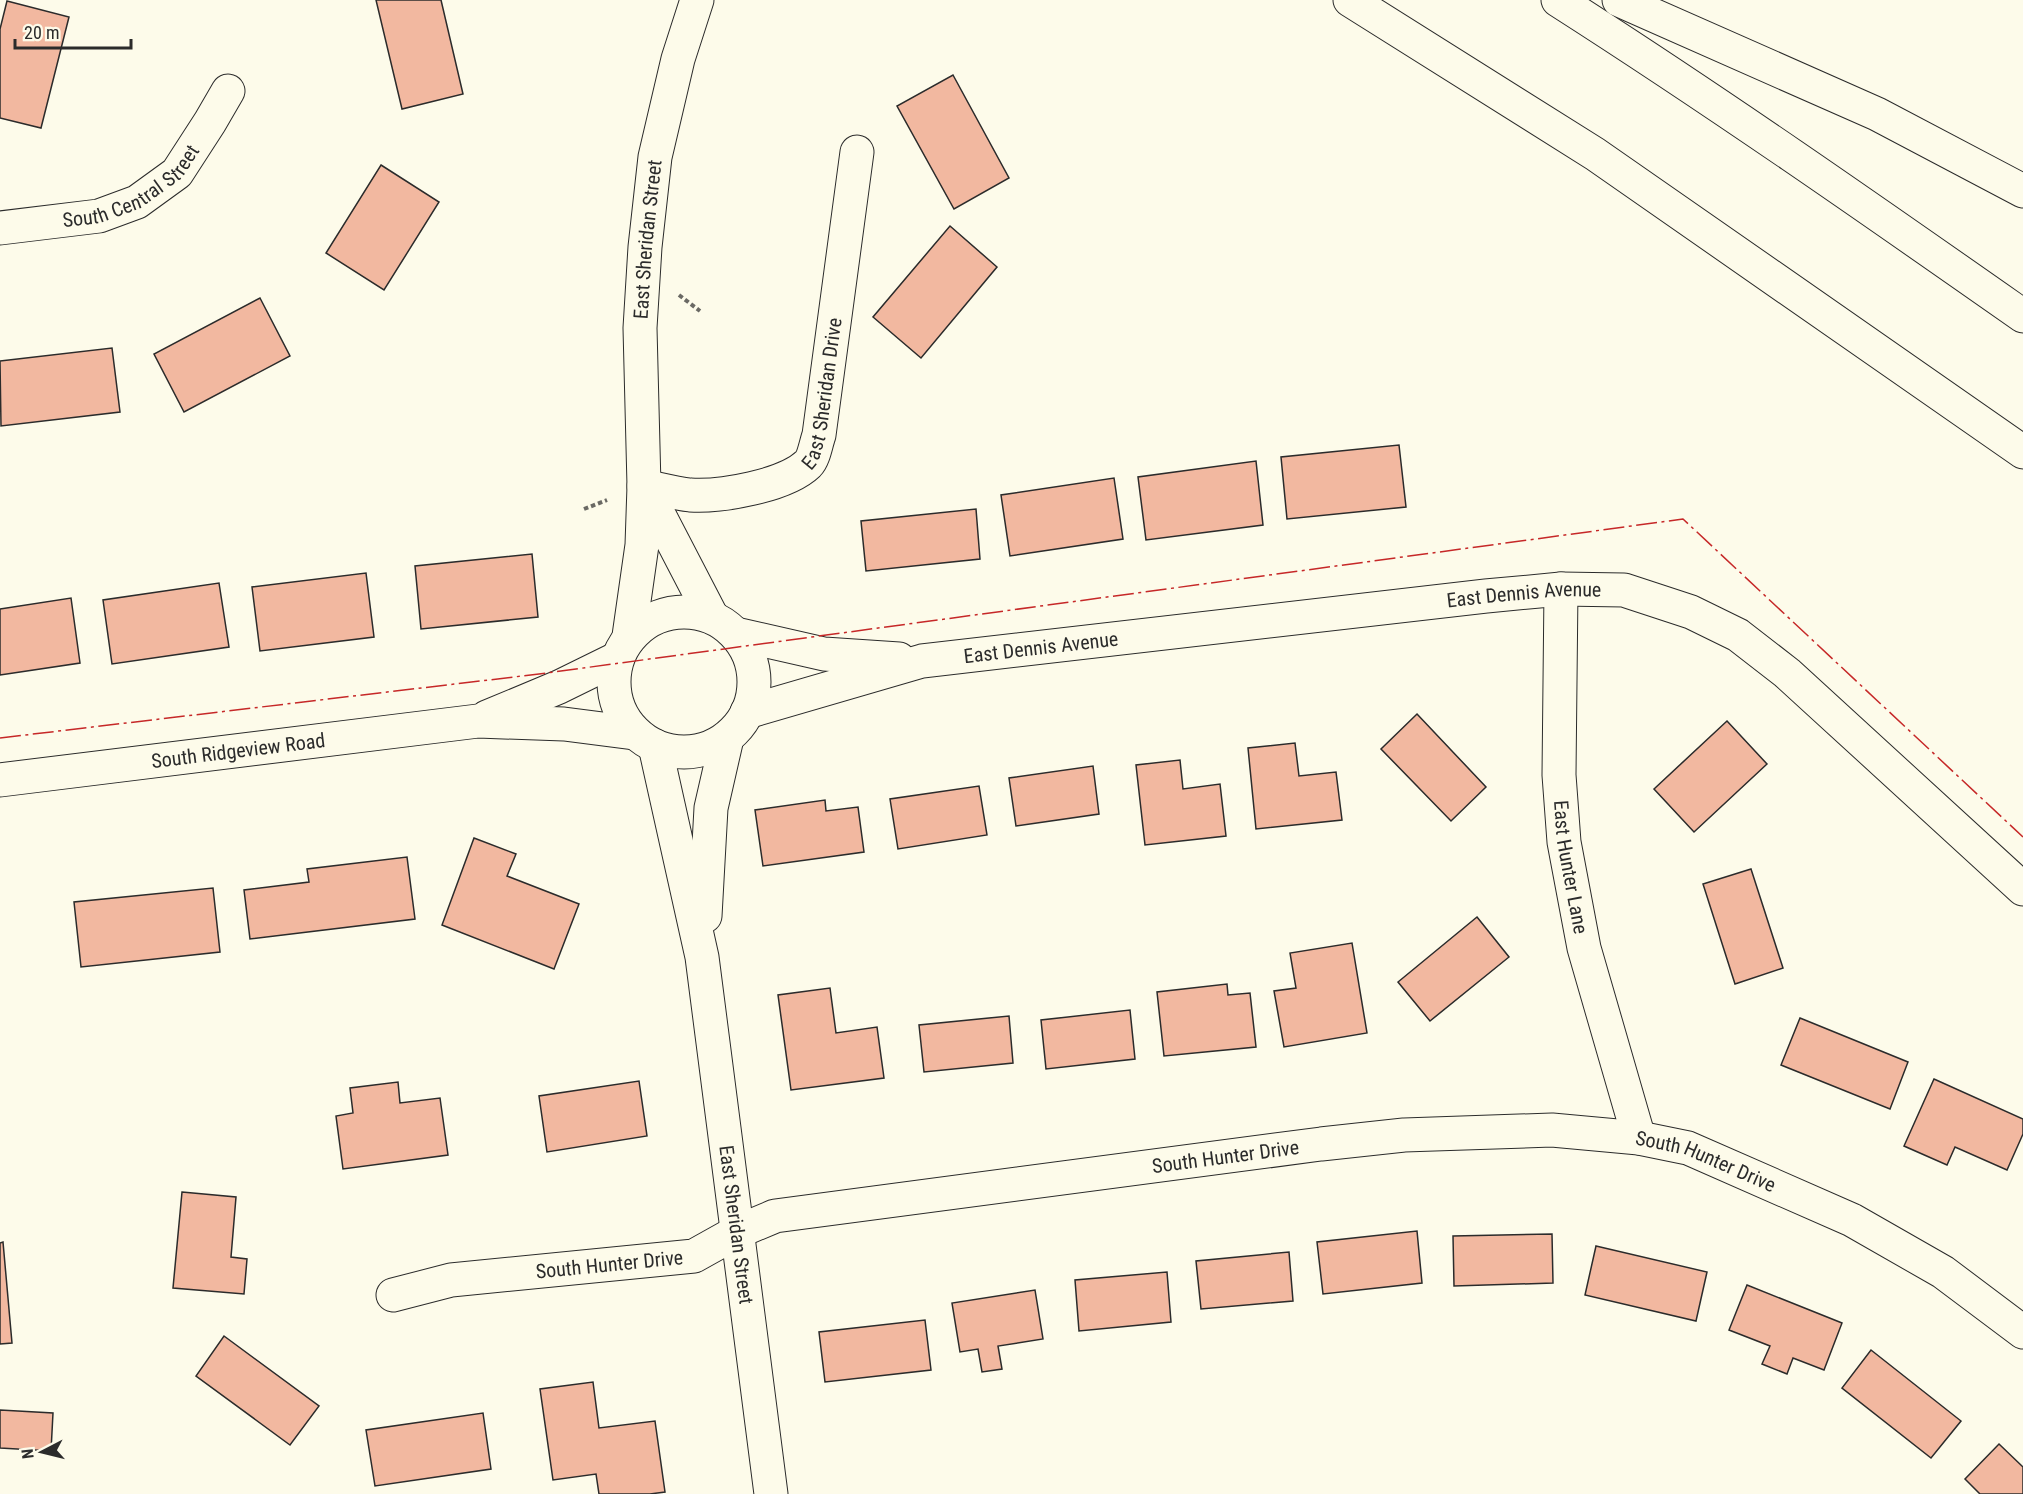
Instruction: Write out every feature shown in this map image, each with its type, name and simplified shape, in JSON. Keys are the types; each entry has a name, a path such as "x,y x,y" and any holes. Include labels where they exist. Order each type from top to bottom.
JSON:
{"main road":[{"name":"East Sheridan Street","path":"623,648 642,545 644,486 640,328 645,247 655,157 678,59 697,0"},
{"path":"1350,0 1595,154 2023,452"},
{"path":"1558,0 1850,194 2023,316"},
{"path":"1619,0 1877,114 2023,191"},
{"name":"South Central Street","path":"0,228 99,216 137,202 177,173 228,90"},
{"name":"East Sheridan Drive","path":"644,486 691,495 728,492 766,486 787,478 809,463 819,435 857,152"},
{"name":"East Sheridan Street","path":"644,486 724,625"},
{"name":"East Dennis Avenue","path":"747,712 922,661 1486,596 1561,589 1624,590 1691,612 1738,635 1787,673 2023,889"},
{"name":"East Hunter Lane","path":"1561,589 1559,775 1564,842 1584,948 1639,1138"},
{"path":"690,611 724,625 748,651 753,671 753,692 747,712 739,726 727,738 710,747 692,752 673,752 645,740 622,717 615,699 613,679 623,648 646,621 667,612 690,611"},
{"name":"East Dennis Avenue","path":"724,625 824,654 922,661"},
{"name":"South Ridgeview Road","path":"477,721 558,687 623,648"},
{"name":"South Ridgeview Road","path":"0,780 477,721 564,724 645,740"},
{"name":"East Sheridan Street","path":"702,957 711,808 727,738"},
{"name":"East Sheridan Street","path":"645,740 702,957 771,1494"},
{"name":"South Hunter Drive","path":"393,1295 451,1280 693,1256 737,1232 775,1216 1404,1135 1552,1130 1639,1138 1688,1148 1852,1220 1943,1272 2023,1332"}],"building":[{"path":"376,0 441,0 463,94 402,109"},
{"path":"7,1 69,17 41,128 0,118 0,29"},
{"path":"953,75 1009,178 954,209 897,106"},
{"path":"381,165 439,202 384,290 326,253"},
{"path":"950,226 997,267 921,358 873,317"},
{"path":"260,298 290,356 184,412 154,354"},
{"path":"112,348 120,412 1,426 0,361"},
{"path":"1399,445 1406,507 1287,519 1281,457"},
{"path":"1256,461 1263,525 1146,540 1138,477"},
{"path":"1114,478 1123,539 1010,556 1001,495"},
{"path":"976,509 980,559 866,571 861,521"},
{"path":"532,554 538,617 421,629 415,566"},
{"path":"366,573 374,637 260,651 252,587"},
{"path":"219,583 229,647 112,664 103,600"},
{"path":"71,598 80,663 0,675 0,609"},
{"path":"1417,714 1486,787 1451,821 1381,749"},
{"path":"1727,721 1767,764 1694,832 1654,789"},
{"path":"1295,743 1299,776 1336,772 1342,820 1256,829 1248,748"},
{"path":"1180,760 1183,789 1220,784 1226,836 1145,845 1136,765"},
{"path":"1093,766 1099,814 1016,826 1009,778"},
{"path":"979,786 987,835 898,849 890,799"},
{"path":"825,800 826,811 858,807 864,852 763,866 755,810"},
{"path":"474,838 516,854 507,876 579,904 554,969 442,925"},
{"path":"407,857 415,919 250,939 244,890 309,882 307,869"},
{"path":"1751,869 1783,968 1735,984 1703,884"},
{"path":"213,888 220,952 81,967 74,902"},
{"path":"1477,917 1509,957 1430,1021 1398,982"},
{"path":"1352,943 1367,1033 1284,1047 1274,991 1296,988 1290,953"},
{"path":"1227,984 1228,995 1250,993 1256,1047 1164,1056 1157,992"},
{"path":"830,988 836,1033 877,1027 884,1078 791,1090 778,995"},
{"path":"1130,1010 1135,1059 1046,1069 1041,1020"},
{"path":"1009,1016 1013,1063 924,1072 919,1025"},
{"path":"1800,1018 1908,1062 1890,1109 1781,1065"},
{"path":"1934,1079 2023,1119 2023,1134 2007,1170 1955,1147 1947,1165 1904,1146"},
{"path":"639,1081 647,1136 547,1152 539,1096"},
{"path":"398,1082 400,1103 440,1098 448,1155 343,1169 336,1116 353,1113 350,1088"},
{"path":"182,1192 236,1197 231,1257 247,1259 244,1294 173,1288"},
{"path":"1417,1231 1422,1283 1323,1294 1317,1242"},
{"path":"1552,1234 1553,1283 1454,1286 1453,1236"},
{"path":"3,1242 12,1343 0,1344 0,1243"},
{"path":"1596,1246 1707,1272 1696,1321 1585,1295"},
{"path":"1289,1252 1293,1301 1201,1309 1196,1261"},
{"path":"1167,1272 1171,1322 1079,1331 1075,1280"},
{"path":"1747,1285 1842,1323 1824,1370 1793,1358 1787,1374 1762,1364 1770,1346 1729,1330"},
{"path":"1035,1290 1043,1339 998,1346 1002,1369 982,1372 978,1349 960,1352 952,1303"},
{"path":"925,1320 931,1370 825,1382 819,1332"},
{"path":"224,1336 319,1406 290,1445 196,1376"},
{"path":"1871,1350 1961,1421 1931,1458 1842,1388"},
{"path":"593,1382 599,1428 655,1421 665,1492 599,1494 596,1474 553,1480 540,1389"},
{"path":"0,1410 53,1413 51,1451 0,1448"},
{"path":"483,1413 491,1469 375,1486 366,1430"},
{"path":"1999,1444 2023,1467 2023,1494 1980,1494 1965,1479"}],"power":[{"path":"0,738 539,674 1683,519 2023,837"}]}
